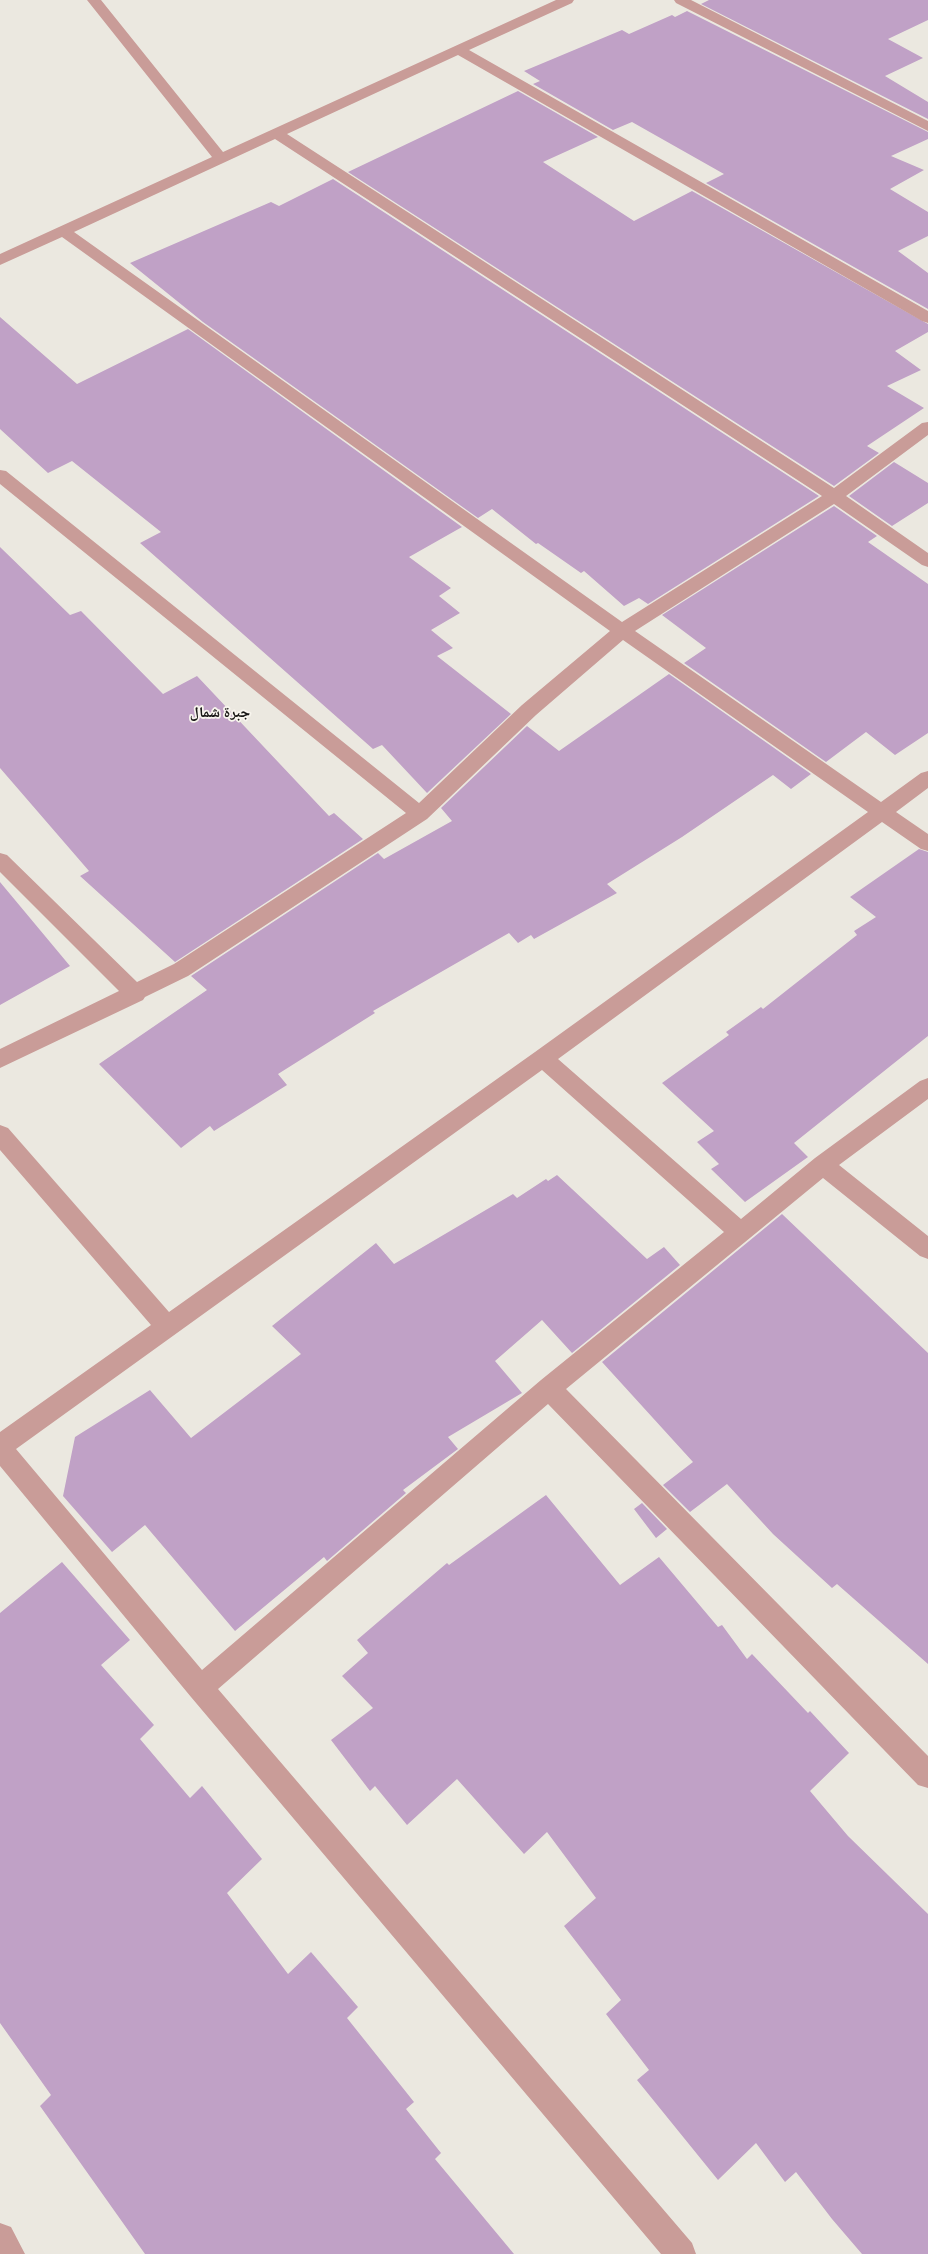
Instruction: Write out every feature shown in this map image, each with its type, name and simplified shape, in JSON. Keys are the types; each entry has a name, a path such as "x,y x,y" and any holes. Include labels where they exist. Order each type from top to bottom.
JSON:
{"street":[{"path":"94,0 220,158"},
{"path":"0,260 220,158 277,134 457,49 567,0"},
{"path":"681,0 928,127"},
{"path":"457,49 928,318"},
{"path":"277,134 834,496 928,560"},
{"path":"63,231 622,632 928,844"},
{"path":"0,1059 136,994 181,970 420,814 529,710 622,632 834,496 928,427"},
{"path":"0,475 420,814"},
{"path":"681,2254 200,1688 0,1447 166,1326 543,1058 928,778"},
{"path":"0,860 136,994"},
{"path":"543,1058 740,1232"},
{"path":"200,1688 549,1388 823,1165 928,1087"},
{"path":"0,1134 166,1326"},
{"path":"823,1165 928,1249"},
{"path":"549,1388 928,1775"},
{"path":"0,2238 10,2254"}],"building":[{"path":"709,0 928,0 928,20 888,39 923,58 885,76 928,102 928,119 701,4"},
{"path":"687,11 928,132 928,139 891,156 924,170 890,189 928,212 928,236 898,251 928,273 928,309 706,183 724,174 632,122 613,130 533,84 540,81 524,71 622,30 629,34 672,15 675,17"},
{"path":"518,91 598,137 543,162 634,221 692,191 928,324 928,332 895,351 921,370 887,386 924,408 867,446 879,453 834,486 348,172"},
{"path":"333,179 819,496 648,604 639,598 624,606 584,571 581,573 538,543 536,544 492,509 478,518 203,322 130,263 271,202 279,206"},
{"path":"0,317 77,384 188,329 462,527 409,557 451,588 439,596 460,613 431,630 453,648 437,656 511,714 427,793 382,745 373,749 140,543 161,532 72,461 48,473 0,429"},
{"path":"894,462 928,483 928,503 892,526 849,496"},
{"path":"834,506 877,536 868,542 928,584 928,733 895,755 866,732 826,762 684,663 706,648 662,615"},
{"path":"0,547 70,615 81,611 163,694 197,676 329,816 334,813 363,839 175,962 80,876 89,871 0,768"},
{"path":"669,674 811,774 791,789 773,775 682,837 607,884 617,893 534,939 531,935 518,943 509,933 373,1011 375,1013 278,1074 287,1085 214,1131 210,1126 181,1148 99,1064 207,990 191,976 378,853 384,859 452,821 441,808 527,726 559,751"},
{"path":"919,849 928,852 928,1036 794,1143 808,1157 745,1202 711,1169 719,1164 697,1142 714,1131 662,1083 729,1035 726,1032 761,1007 763,1009 857,935 854,931 876,917 850,897"},
{"path":"0,882 70,966 0,1005"},
{"path":"557,1175 647,1259 664,1247 680,1265 572,1353 542,1320 495,1361 522,1393 448,1437 458,1449 403,1490 406,1493 327,1561 324,1557 235,1631 145,1525 112,1552 63,1496 75,1437 150,1390 191,1438 301,1354 272,1326 376,1243 394,1264 513,1194 517,1198 546,1179 548,1181"},
{"path":"782,1214 928,1353 928,1664 837,1584 832,1588 773,1534 727,1484 690,1512 663,1485 693,1462 602,1362"},
{"path":"546,1495 620,1585 659,1557 718,1627 722,1625 747,1659 752,1654 808,1713 810,1711 849,1753 810,1791 848,1836 928,1914 928,2254 862,2254 832,2219 796,2172 785,2182 756,2143 718,2180 637,2080 649,2070 606,2014 621,2000 564,1926 596,1898 547,1832 524,1854 457,1779 407,1825 375,1786 370,1791 331,1740 373,1708 342,1676 368,1653 357,1640 447,1563 449,1565"},
{"path":"642,1503 667,1529 656,1538 634,1509"},
{"path":"62,1562 130,1640 101,1665 154,1725 140,1739 190,1798 202,1786 262,1859 227,1893 288,1974 311,1952 358,2007 347,2018 414,2102 406,2109 441,2153 435,2159 514,2254 145,2254 40,2106 51,2095 0,2023 0,1613"}],"district":[{"name":"جبرة شمال","path":"220,714"}]}
